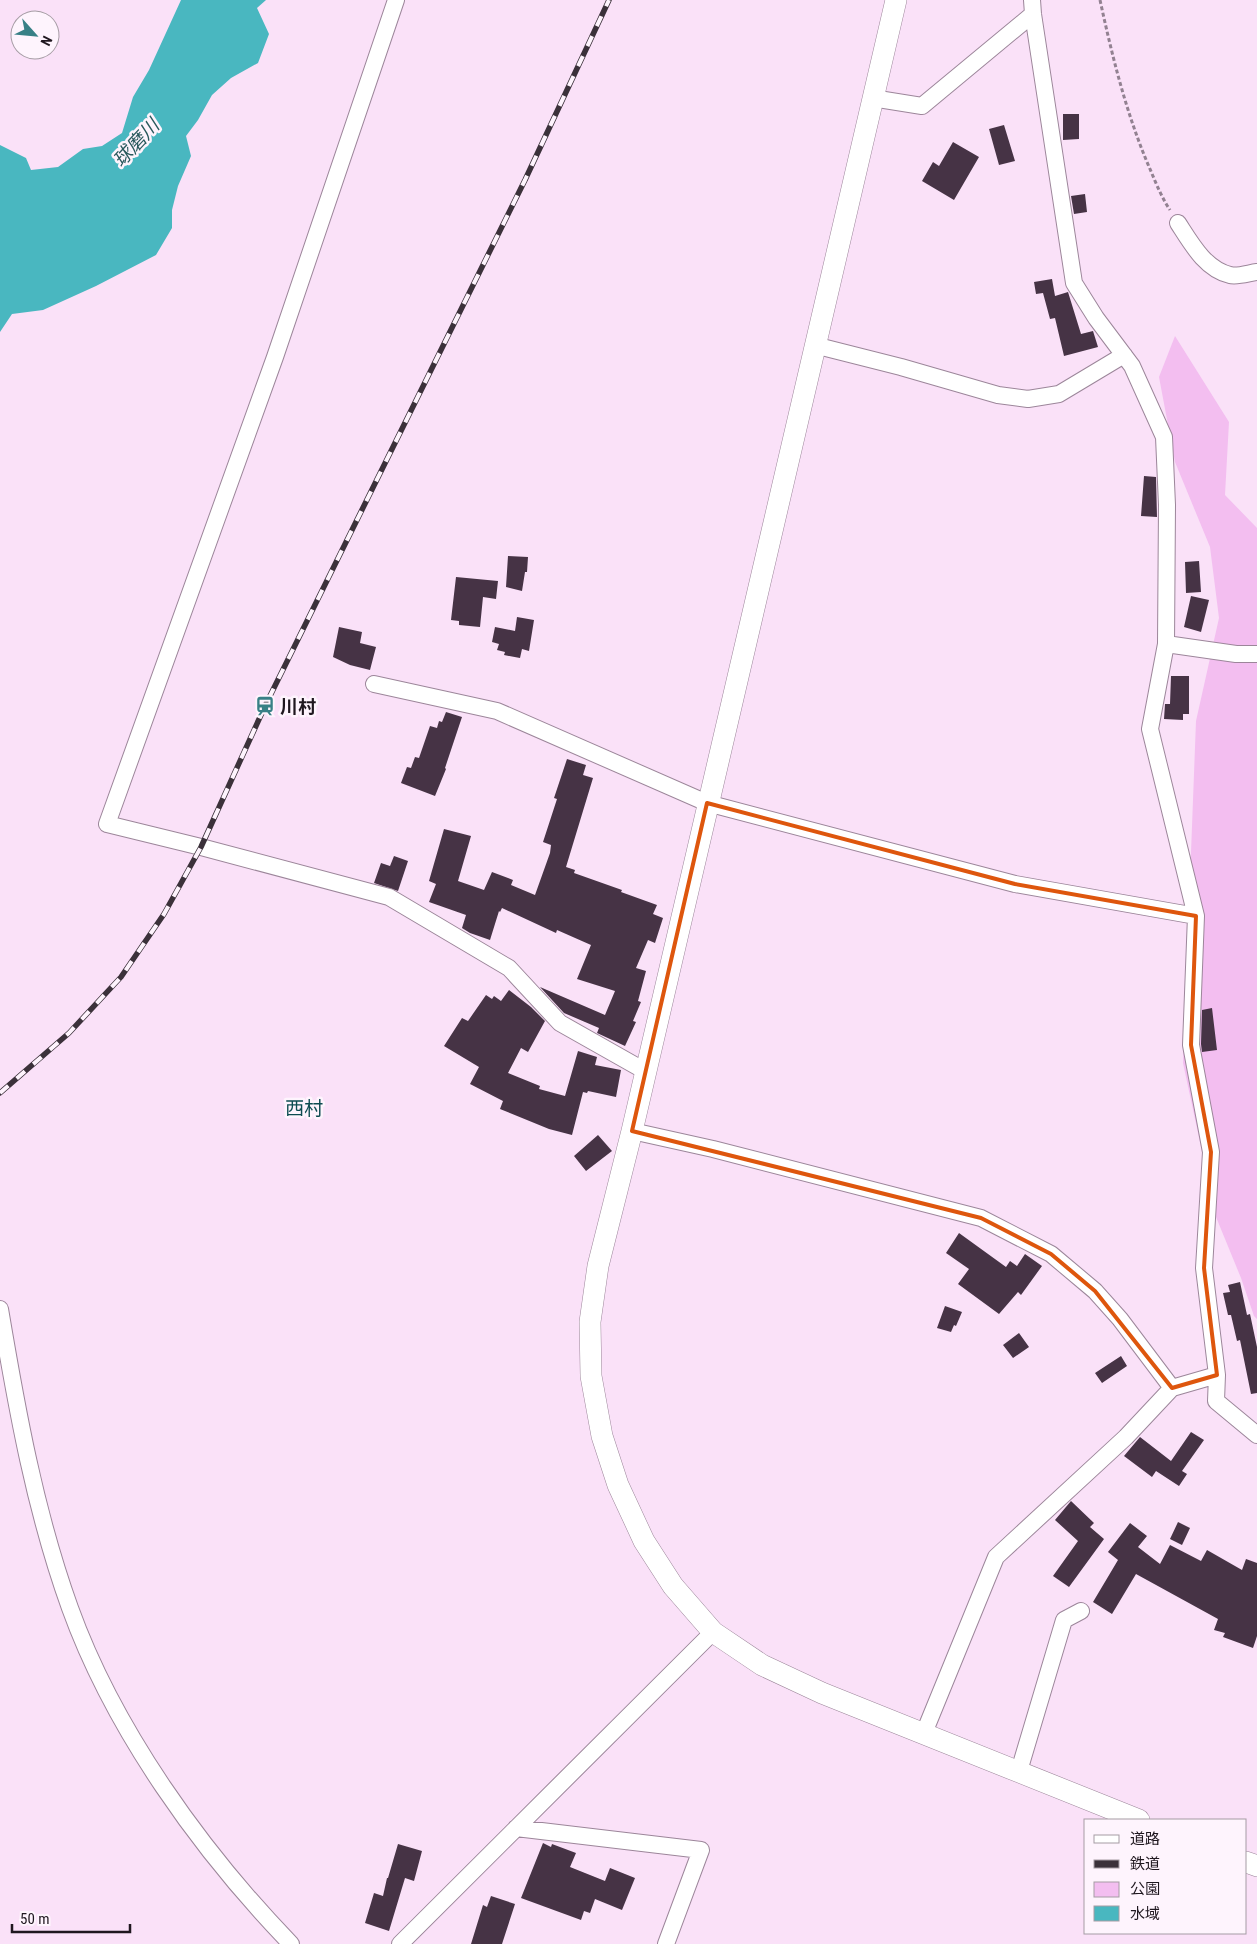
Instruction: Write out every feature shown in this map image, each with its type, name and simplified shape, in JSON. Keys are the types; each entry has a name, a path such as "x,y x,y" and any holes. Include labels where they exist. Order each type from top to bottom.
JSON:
{"street":[{"path":"396,0 276,357 106,824 390,897 509,968 560,1024 645,1071"},
{"path":"896,0 707,803 632,1132 598,1266 590,1322 591,1376 604,1444 618,1486 644,1542 673,1586 713,1632 762,1665 822,1693 1137,1819"},
{"path":"872,98 922,106 1033,7"},
{"path":"1033,7 1074,283 1096,318 1132,366 1164,437 1167,505 1166,644 1150,729 1196,916 1191,1045 1211,1152 1204,1268 1217,1375 1216,1401 1257,1435"},
{"path":"1178,223 1197,252 1212,266 1231,276 1257,272"},
{"path":"814,346 901,367 998,395 1028,399 1059,394 1124,355"},
{"path":"1166,644 1236,654 1257,654"},
{"path":"374,684 497,711 707,803 1015,884 1196,916"},
{"path":"632,1132 713,1149 981,1218 1051,1254 1095,1291 1120,1319 1172,1388"},
{"path":"0,1309 22,1439 52,1553 70,1609 102,1685 149,1763 205,1847 262,1914 291,1944"},
{"path":"924,1733 996,1557 1126,1437 1172,1388 1217,1375"},
{"path":"1019,1771 1064,1620 1081,1611"},
{"path":"400,1944 713,1632"},
{"path":"516,1828 701,1850 666,1944"}],"path":[{"path":"1100,0 1115,68 1133,128 1161,196 1178,223"}],"highlighted area":[{"path":"707,803 1015,884 1196,916 1191,1045 1211,1152 1204,1268 1217,1375 1172,1388 1095,1291 1051,1254 981,1218 632,1131"}],"green space":[{"path":"1175,336 1229,422 1225,495 1257,528 1257,1319 1254,1316 1216,1217 1183,1063 1196,721 1219,618 1210,547 1175,462 1159,377"}],"water":[{"name":"球磨川","path":"181,0 266,0 257,8 269,34 258,63 231,78 212,95 198,120 186,136 191,156 178,186 172,210 172,228 156,255 96,286 43,310 12,314 0,332 0,145 26,158 31,170 58,167 83,149 102,146 122,133 133,97 149,70"}],"building":[{"path":"1063,114 1079,114 1079,139 1063,140"},
{"path":"1004,125 1015,161 999,165 989,129"},
{"path":"953,142 979,157 954,200 922,181 933,162 939,166"},
{"path":"1085,194 1087,212 1074,214 1071,196"},
{"path":"1052,279 1055,296 1068,292 1081,334 1093,331 1098,347 1064,356 1055,318 1050,319 1043,293 1036,294 1034,282"},
{"path":"1144,476 1156,477 1157,517 1141,516"},
{"path":"508,556 528,557 527,572 525,572 522,591 506,587"},
{"path":"1199,561 1201,592 1186,593 1185,562"},
{"path":"456,577 498,581 496,599 483,597 480,627 459,625 459,621 451,620"},
{"path":"1191,596 1209,600 1201,632 1184,627"},
{"path":"517,617 534,620 529,651 522,649 520,658 504,655 505,652 497,650 499,644 492,642 495,627 515,631"},
{"path":"339,627 362,632 360,643 376,647 370,670 350,665 333,657"},
{"path":"1171,676 1189,676 1189,714 1183,714 1183,720 1164,719 1165,704 1170,704"},
{"path":"446,712 462,717 446,769 435,796 401,783 407,767 411,768 415,757 419,758 430,726 437,728 439,721 442,722"},
{"path":"567,759 586,765 583,775 593,778 566,867 575,870 574,873 657,905 653,914 663,918 655,943 648,940 636,968 646,971 638,1001 641,1002 633,1021 636,1022 625,1046 597,1033 599,1028 564,1013 540,987 605,1015 615,991 577,979 591,945 557,930 556,933 502,908 499,911 490,940 462,928 466,915 429,902 436,884 429,881 444,829 471,836 458,881 484,890 492,872 513,880 511,885 535,895 550,853 551,845 543,842 557,799 554,798"},
{"path":"394,856 408,861 398,891 374,883 381,863 390,866"},
{"path":"509,990 545,1021 528,1052 521,1048 508,1073 540,1086 539,1089 565,1096 578,1051 597,1057 595,1065 621,1070 616,1097 588,1091 587,1093 583,1092 572,1135 549,1129 500,1109 503,1101 470,1084 479,1067 444,1046 462,1018 468,1021 486,995 492,999 494,996 501,1001"},
{"path":"1212,1008 1217,1050 1202,1052 1202,1010"},
{"path":"598,1135 612,1151 586,1171 574,1156"},
{"path":"959,1233 1006,1267 1010,1261 1017,1266 1025,1254 1042,1266 1021,1295 1018,1292 999,1314 958,1284 969,1269 946,1253"},
{"path":"1240,1282 1247,1315 1250,1314 1257,1347 1257,1393 1251,1394 1240,1340 1237,1341 1231,1315 1228,1315 1223,1293 1230,1292 1228,1285"},
{"path":"945,1306 962,1312 951,1332 937,1328"},
{"path":"1019,1333 1029,1347 1013,1358 1003,1345"},
{"path":"1121,1356 1127,1366 1102,1383 1095,1373"},
{"path":"1191,1432 1204,1440 1182,1471 1187,1474 1179,1486 1156,1471 1152,1477 1124,1456 1140,1437 1171,1461"},
{"path":"1071,1501 1094,1523 1090,1527 1104,1539 1069,1587 1053,1576 1078,1541 1055,1520"},
{"path":"1178,1522 1190,1528 1182,1545 1170,1539"},
{"path":"1130,1523 1147,1536 1138,1547 1160,1564 1170,1545 1201,1561 1207,1550 1242,1570 1246,1559 1257,1563 1257,1636 1253,1648 1223,1637 1225,1633 1214,1630 1218,1619 1136,1574 1112,1614 1093,1602 1118,1560 1108,1552"},
{"path":"543,1843 551,1847 552,1844 576,1853 570,1867 605,1881 610,1868 635,1878 622,1910 595,1899 590,1913 584,1911 581,1920 521,1898"},
{"path":"398,1844 422,1851 414,1881 405,1878 389,1931 365,1923 374,1893 383,1896"},
{"path":"491,1896 515,1904 502,1944 471,1944 483,1905 487,1907"}],"railway":[{"path":"0,1093 69,1033 121,977 164,914 201,847 265,706 525,180 609,0"}],"place":[{"name":"川村","path":"265,706"}],"district":[{"name":"西村","path":"304,1108"}]}
